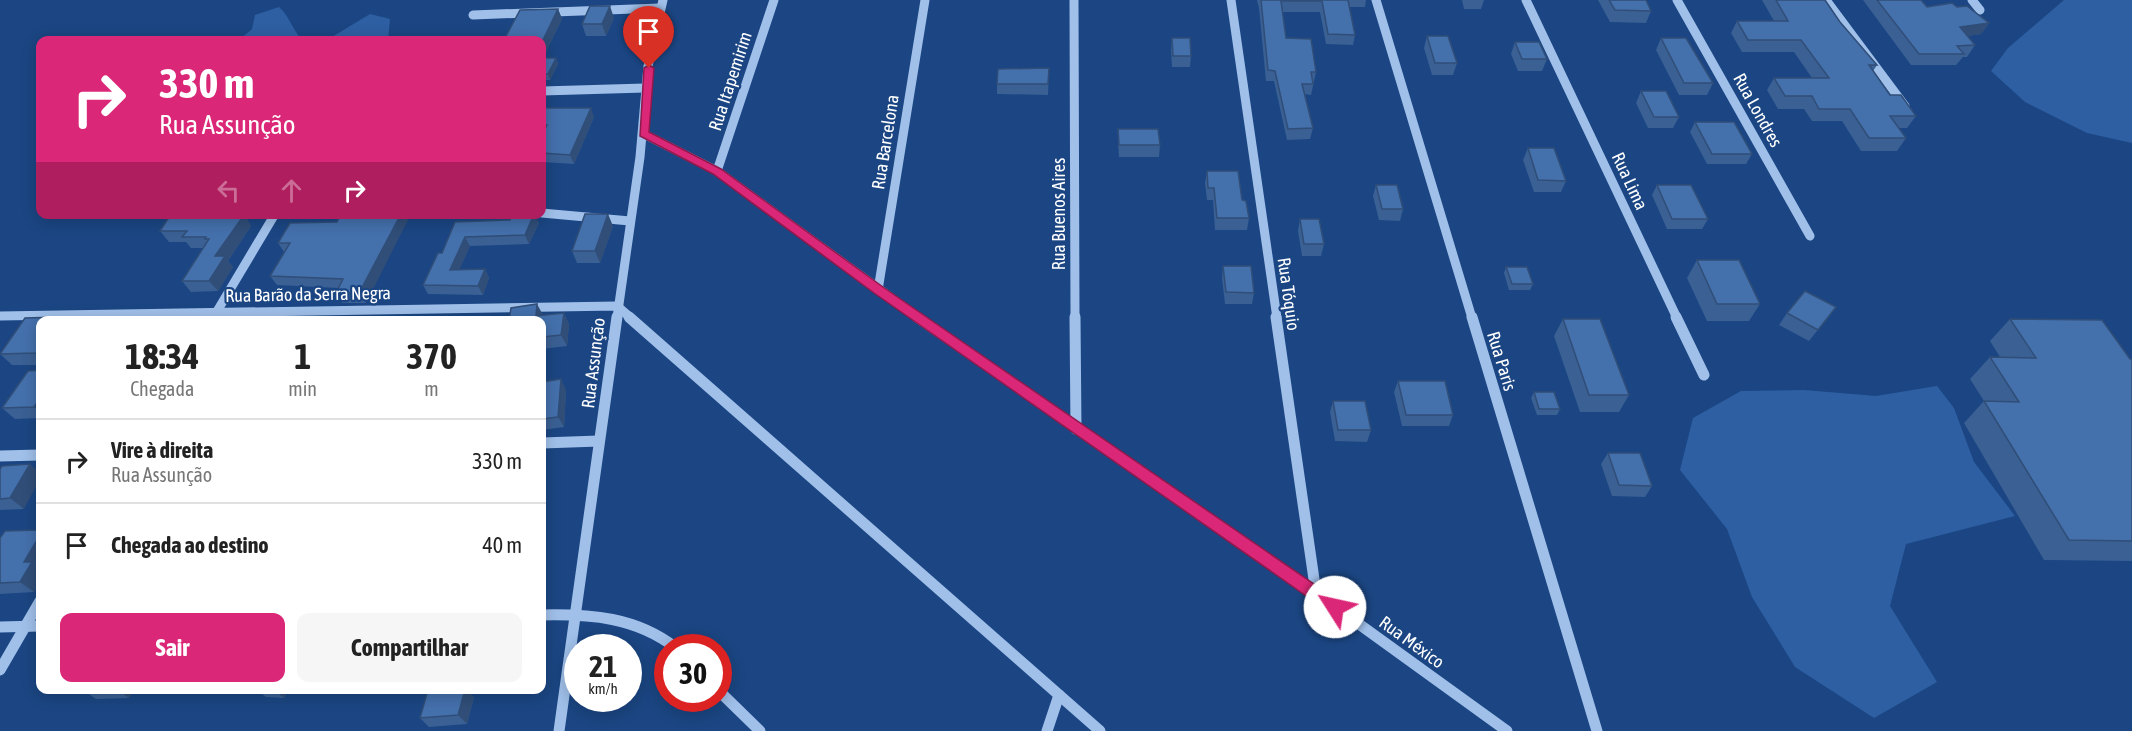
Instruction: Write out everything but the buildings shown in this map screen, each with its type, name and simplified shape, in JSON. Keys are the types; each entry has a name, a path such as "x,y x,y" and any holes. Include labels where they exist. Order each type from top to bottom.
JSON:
{"street":[{"name":"Rua Itapemirim","path":"717,171 774,0"},
{"name":"Rua Barcelona","path":"878,290 925,0"},
{"name":"Rua Buenos Aires","path":"1074,0 1076,429"},
{"name":"Rua Tóquio","path":"1231,0 1316,593"},
{"name":"Rua Paris","path":"1376,0 1597,731"},
{"name":"Rua Lima","path":"1526,0 1704,375"},
{"name":"Rua Londres","path":"1677,0 1810,236"},
{"path":"1827,0 1909,112"},
{"path":"1972,0 1980,10"},
{"path":"473,15 661,4"},
{"name":"Rua Assunção","path":"559,731 579,614 617,306 644,134 645,88 661,4"},
{"path":"546,91 645,88"},
{"name":"Rua México","path":"644,134 717,171 878,290 1316,593 1507,731"},
{"path":"546,213 630,221"},
{"path":"214,316 272,219"},
{"path":"617,306 1100,731"},
{"name":"Rua Barão da Serra Negra","path":"0,316 214,316 617,306"},
{"path":"546,443 599,441"},
{"path":"0,456 36,455"},
{"path":"0,670 36,608"},
{"path":"546,615 579,614 649,627 658,634"},
{"path":"0,627 36,626"},
{"path":"1047,731 1059,695"},
{"path":"732,704 760,731"}],"shaded area":[{"path":"2064,0 2132,0 2132,143 2087,133 2025,102 1991,71 2008,48"},
{"path":"279,7 299,36 244,36 252,29 255,15"},
{"path":"370,14 390,19 388,36 334,36"},
{"path":"1937,386 1954,408 1974,462 2015,516 1906,544 1890,606 1937,682 1874,718 1795,667 1752,597 1727,529 1680,470 1693,418 1741,391 1804,390 1876,396"}],"route":[{"path":"649,68 645,88 644,134 717,171 878,290 1335,607"}]}
